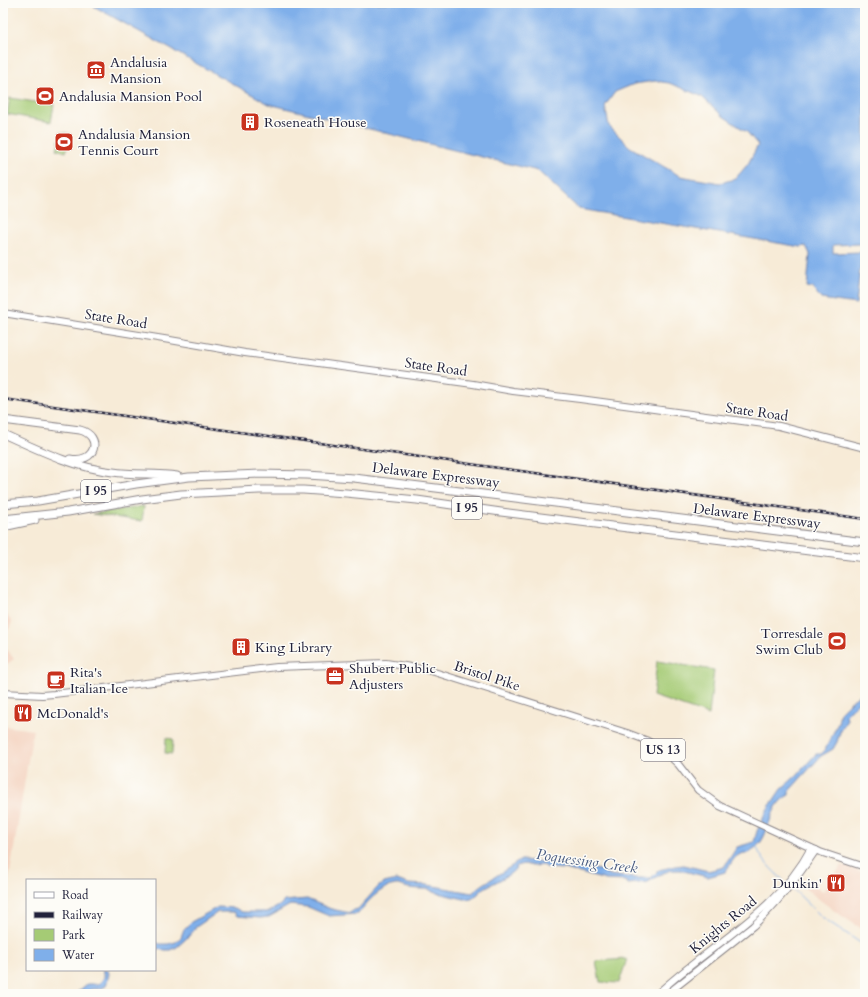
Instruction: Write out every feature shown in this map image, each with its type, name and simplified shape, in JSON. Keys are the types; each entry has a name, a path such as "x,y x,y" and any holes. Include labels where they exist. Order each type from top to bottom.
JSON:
{"highway":[{"path":"3,420 80,430 89,434 93,440 92,452 85,459 75,460 49,455"},
{"path":"3,434 49,455 74,464 107,472 189,477"},
{"name":"Delaware Expressway","path":"3,504 38,501 136,484 189,477 266,474 348,478 865,542"},
{"name":"Delaware Expressway","path":"3,519 68,512 181,494 259,490 310,491 424,501 865,558"},
{"path":"3,527 68,512"}],"main road":[{"name":"State Road","path":"3,313 245,353 514,391 779,426 865,448"},
{"name":"Bristol Pike","path":"3,692 42,695 54,694 284,666 372,663 403,665 441,674 648,741 663,750 672,758 695,786 707,797 724,808 813,849"},
{"name":"US 13","path":"813,849 865,867"},
{"name":"Knights Road","path":"657,994 764,907 788,882 813,849"},
{"name":"Knights Road","path":"666,994 753,926 766,914 788,889 813,849"}],"shaded area":[{"path":"3,609 12,622 9,629 3,633"},
{"path":"3,644 14,659 3,667"},
{"path":"3,726 33,730 3,916"},
{"path":"842,865 865,873 865,931 836,912 799,884 803,878 823,891"}],"green space":[{"path":"10,98 54,105 51,122 7,114"},
{"name":"Andalusia Mansion Tennis Court","path":"61,132 71,134 66,152 57,149"},
{"path":"144,506 142,521 92,514"},
{"path":"657,661 714,670 709,715 653,696"},
{"path":"166,738 173,739 172,754 165,753"},
{"path":"627,959 619,983 600,982 596,961"}],"water":[{"path":"88,3 865,3 865,243 833,245 833,253 862,252 856,304 821,299 813,288 807,287 810,254 806,246 801,247 579,209 538,171 269,104","holes":["655,81 669,83 701,96 723,116 747,132 758,145 748,164 735,179 720,183 680,176 630,147 609,126 605,106 615,92 634,84"]},
{"path":"865,691 865,697 846,715 847,719 841,729 833,749 821,756 789,791 789,795 778,804 774,810 764,837 759,844 748,853 737,856 725,872 708,877 680,870 672,870 663,873 648,882 628,884 626,881 606,880 565,869 548,868 543,865 533,866 524,864 517,866 508,875 484,888 474,897 464,899 433,892 429,889 408,888 397,885 389,886 379,892 358,914 329,916 308,907 290,905 269,917 260,918 237,916 234,912 218,912 196,927 177,947 170,950 156,948 156,942 168,944 176,942 181,937 184,929 191,922 218,907 235,908 242,912 268,912 279,906 284,901 307,899 331,909 350,913 358,909 378,887 384,883 397,880 408,884 428,885 472,893 521,860 575,864 600,870 610,875 633,878 651,878 659,870 684,865 708,871 724,867 737,847 754,842 757,831 767,810 781,789 796,776 816,754 821,754 825,750 838,723 840,712 850,702"},
{"path":"103,971 108,971 106,986 100,989 91,989 84,994 75,994 87,984 99,984 104,978"}],"waterway":[{"path":"756,845 764,860 783,880"},
{"path":"794,890 822,917 865,946"}],"railway":[{"path":"3,399 865,519"}],"place":[{"name":"Andalusia Mansion","path":"96,70"},
{"name":"Andalusia Mansion Pool","path":"45,96"},
{"name":"Roseneath House","path":"250,122"},
{"name":"Andalusia Mansion Tennis Court","path":"64,142"},
{"name":"Torresdale Swim Club","path":"837,641"},
{"name":"King Library","path":"241,647"},
{"name":"Shubert Public Adjusters","path":"335,676"},
{"name":"Rita's Italian Ice","path":"56,680"},
{"name":"McDonald's","path":"23,713"},
{"name":"Dunkin'","path":"836,883"}],"water label":[{"name":"Poquessing Creek","path":"587,861"}]}
